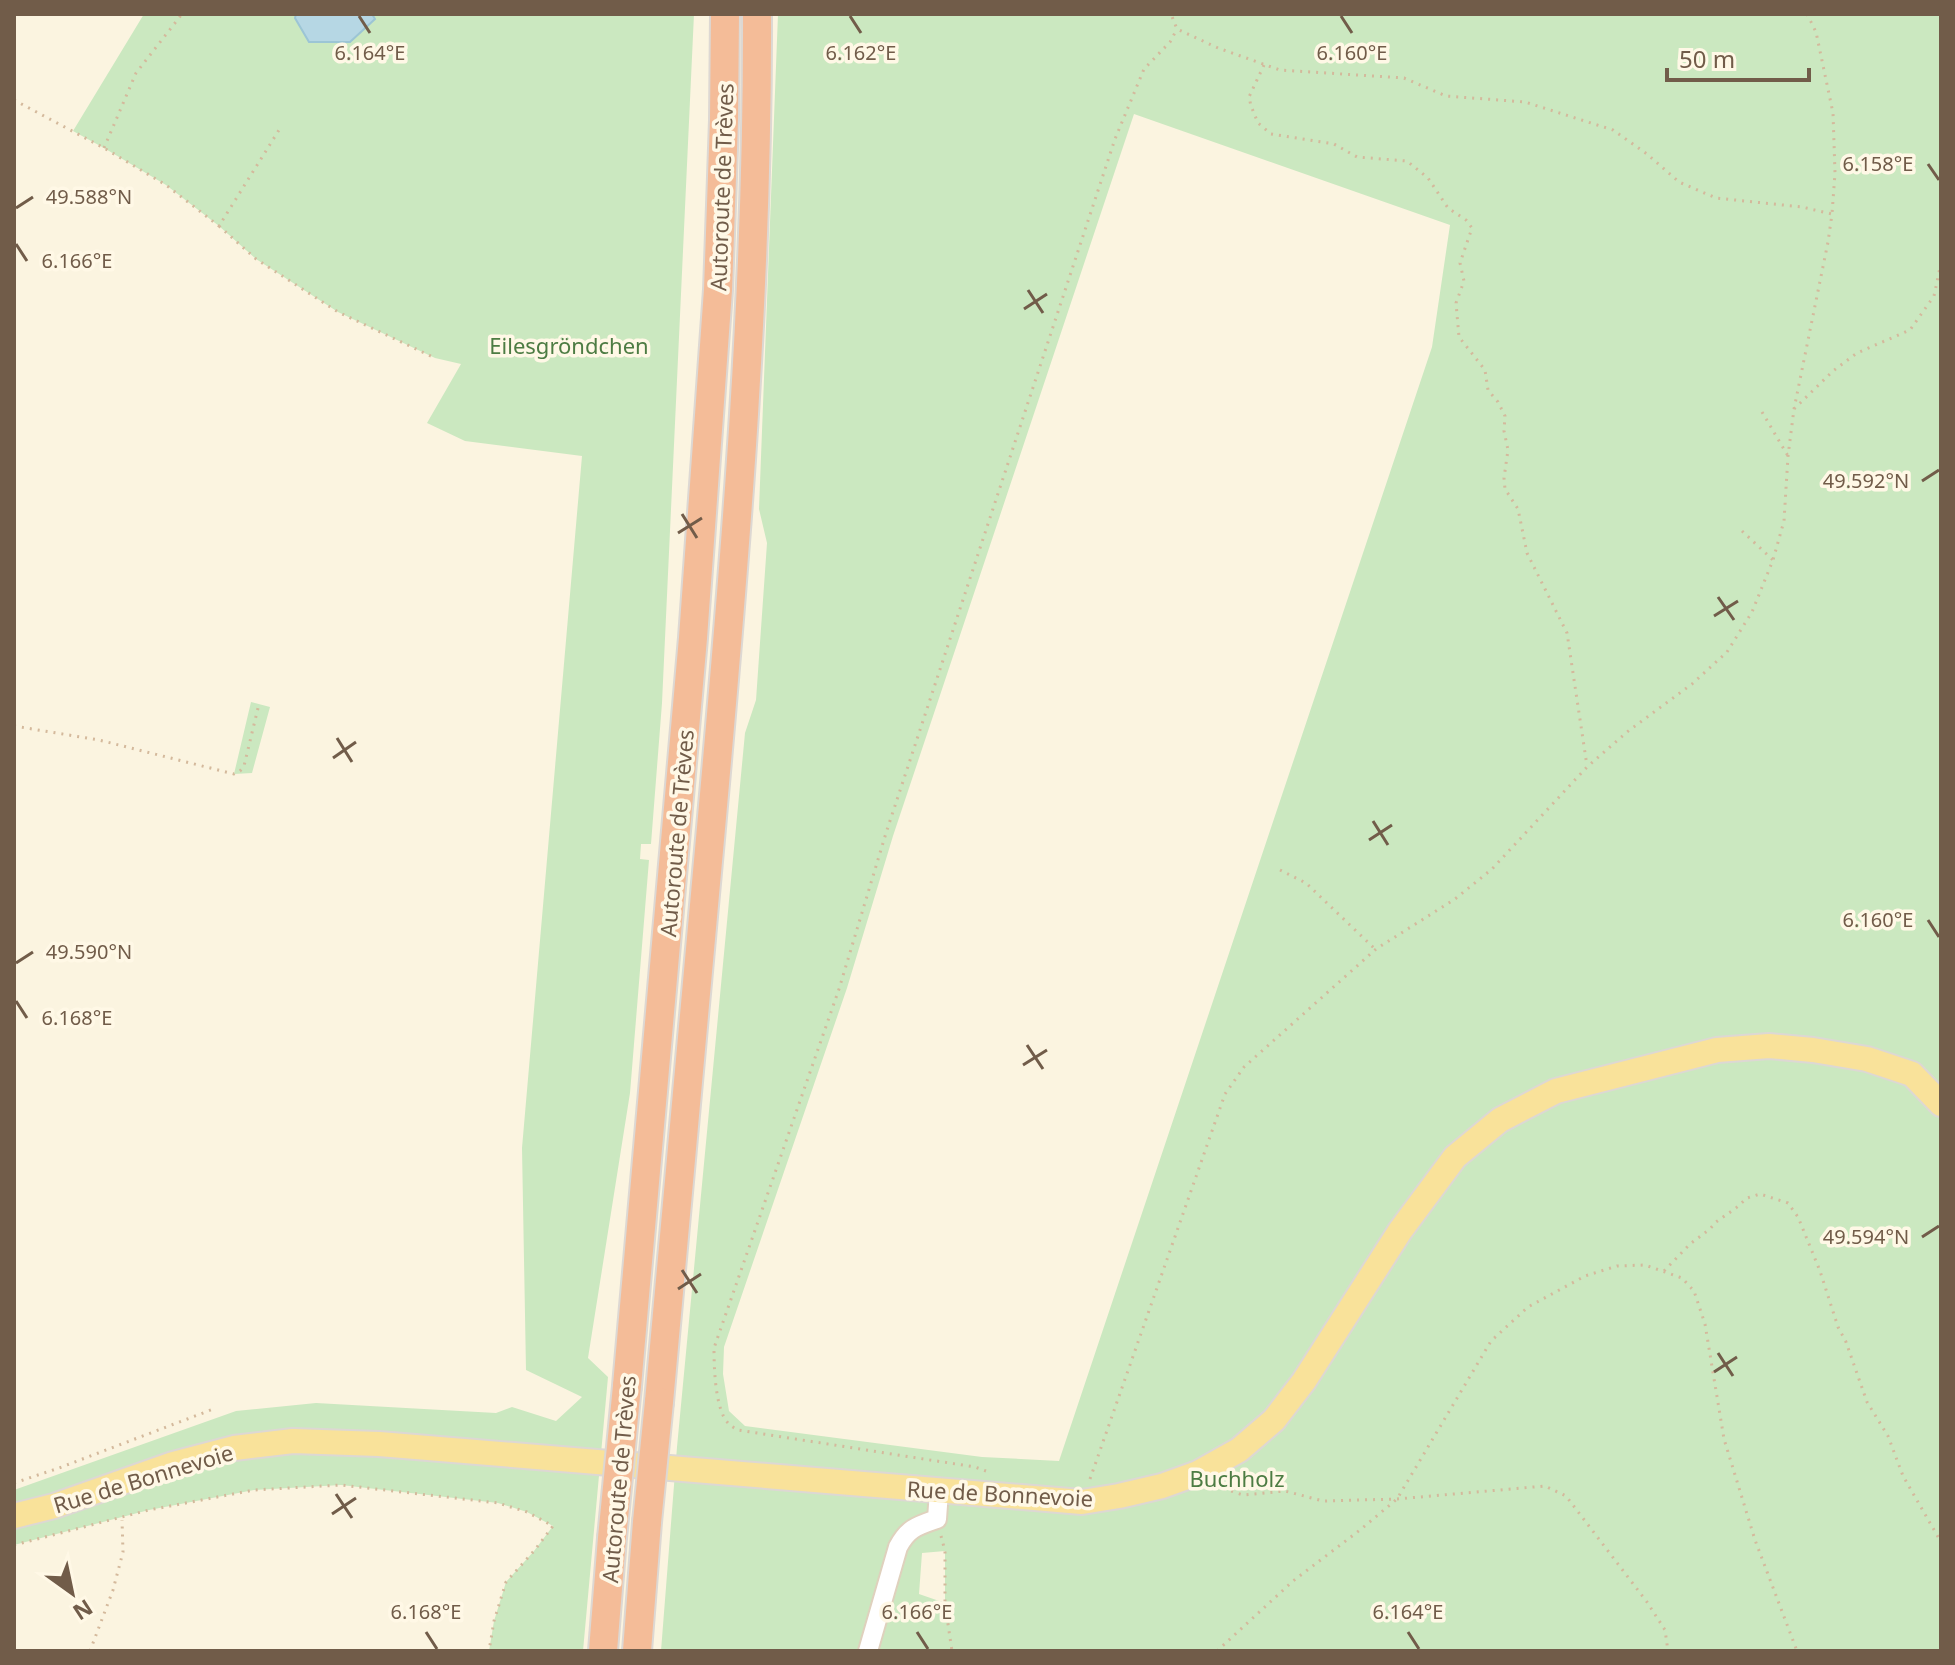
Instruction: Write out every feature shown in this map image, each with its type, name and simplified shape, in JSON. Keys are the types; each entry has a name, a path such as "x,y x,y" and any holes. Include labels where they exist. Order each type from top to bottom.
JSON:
{"highway":[{"name":"Autoroute de Trèves","path":"603,1651 693,638 717,306 725,14"},
{"name":"Autoroute de Trèves","path":"637,1651 730,599 752,292 758,120 757,14"}],"main road":[{"name":"Rue de Bonnevoie","path":"14,1516 54,1506 173,1464 234,1448 293,1441 379,1444 1082,1502 1119,1496 1162,1486 1198,1473 1239,1450 1274,1420 1304,1381 1400,1231 1455,1157 1500,1120 1556,1091 1717,1050 1769,1046 1867,1059 1912,1074 1941,1104"}],"lane":[{"path":"868,1651 898,1547 906,1533 937,1519 939,1491"}],"path":[{"path":"104,148 136,73 182,14"},
{"path":"1171,14 1177,29 1218,48 1280,70 1404,78 1446,96 1525,102 1613,130 1679,182 1716,198 1802,207 1832,214"},
{"path":"1082,1502 1225,1094 1244,1067 1376,949 1455,899 1492,869 1587,767 1627,732 1692,684 1727,652 1752,612 1773,560 1784,521 1794,409 1832,214 1835,173 1833,113 1816,32 1807,14"},
{"path":"989,1472 975,1467 738,1430 728,1424 722,1415 713,1374 714,1348 839,989 886,833 1115,139 1144,69 1170,42 1177,29"},
{"path":"1264,65 1249,97 1258,123 1271,134 1334,144 1357,157 1407,161 1428,178 1448,208 1472,228 1460,263 1464,281 1456,303 1459,337 1485,370 1488,390 1505,416 1508,450 1505,489 1518,509 1527,553 1567,633 1587,767"},
{"path":"14,100 166,185 256,259 338,312 435,358"},
{"path":"219,226 279,130"},
{"path":"1794,409 1833,371 1857,353 1910,330 1934,296 1941,263"},
{"path":"1762,412 1788,456"},
{"path":"1742,531 1773,560"},
{"path":"14,726 99,740 234,774 244,766 258,708"},
{"path":"1280,870 1306,883 1376,949"},
{"path":"1664,1271 1690,1244 1747,1198 1760,1194 1788,1203 1798,1217 1820,1271 1867,1402 1888,1436 1903,1476 1941,1542"},
{"path":"1217,1651 1293,1581 1397,1499 1491,1341 1528,1307 1585,1276 1617,1266 1645,1265 1682,1278 1694,1291 1705,1324 1724,1439 1755,1540 1797,1651"},
{"path":"14,1483 216,1408"},
{"path":"1198,1473 1218,1488 1243,1495 1285,1491 1323,1501 1397,1499 1545,1486 1566,1496 1647,1602 1665,1630 1668,1651"},
{"path":"14,1545 149,1510 254,1490 341,1485 498,1503 527,1512 553,1526 506,1582 489,1651"},
{"path":"90,1651 113,1590 123,1552 122,1519"},
{"path":"937,1519 945,1551 945,1604 952,1651"}],"green space":[{"name":"Eilesgröndchen","path":"144,14 694,14 662,703 651,844 641,844 640,859 649,860 630,1093 588,1358 608,1377 583,1651 489,1651 506,1582 553,1526 527,1512 498,1503 341,1485 254,1490 149,1510 14,1545 14,1490 236,1411 316,1403 496,1413 512,1407 556,1421 582,1397 526,1370 522,1148 582,456 465,441 427,423 461,364 435,358 338,312 256,259 166,185 73,131"},
{"name":"Buchholz","path":"778,14 1941,14 1941,1651 661,1651 677,1447 745,733 756,700 767,543 759,509","holes":["1134,114 1450,225 1432,347 1059,1461 982,1457 745,1426 729,1411 723,1374 724,1347 847,988 893,836","945,1551 945,1603 919,1594 922,1553"]},
{"path":"251,702 270,707 252,773 234,774"}],"water":[{"path":"296,14 372,14 375,19 350,42 309,42 295,18"}]}
